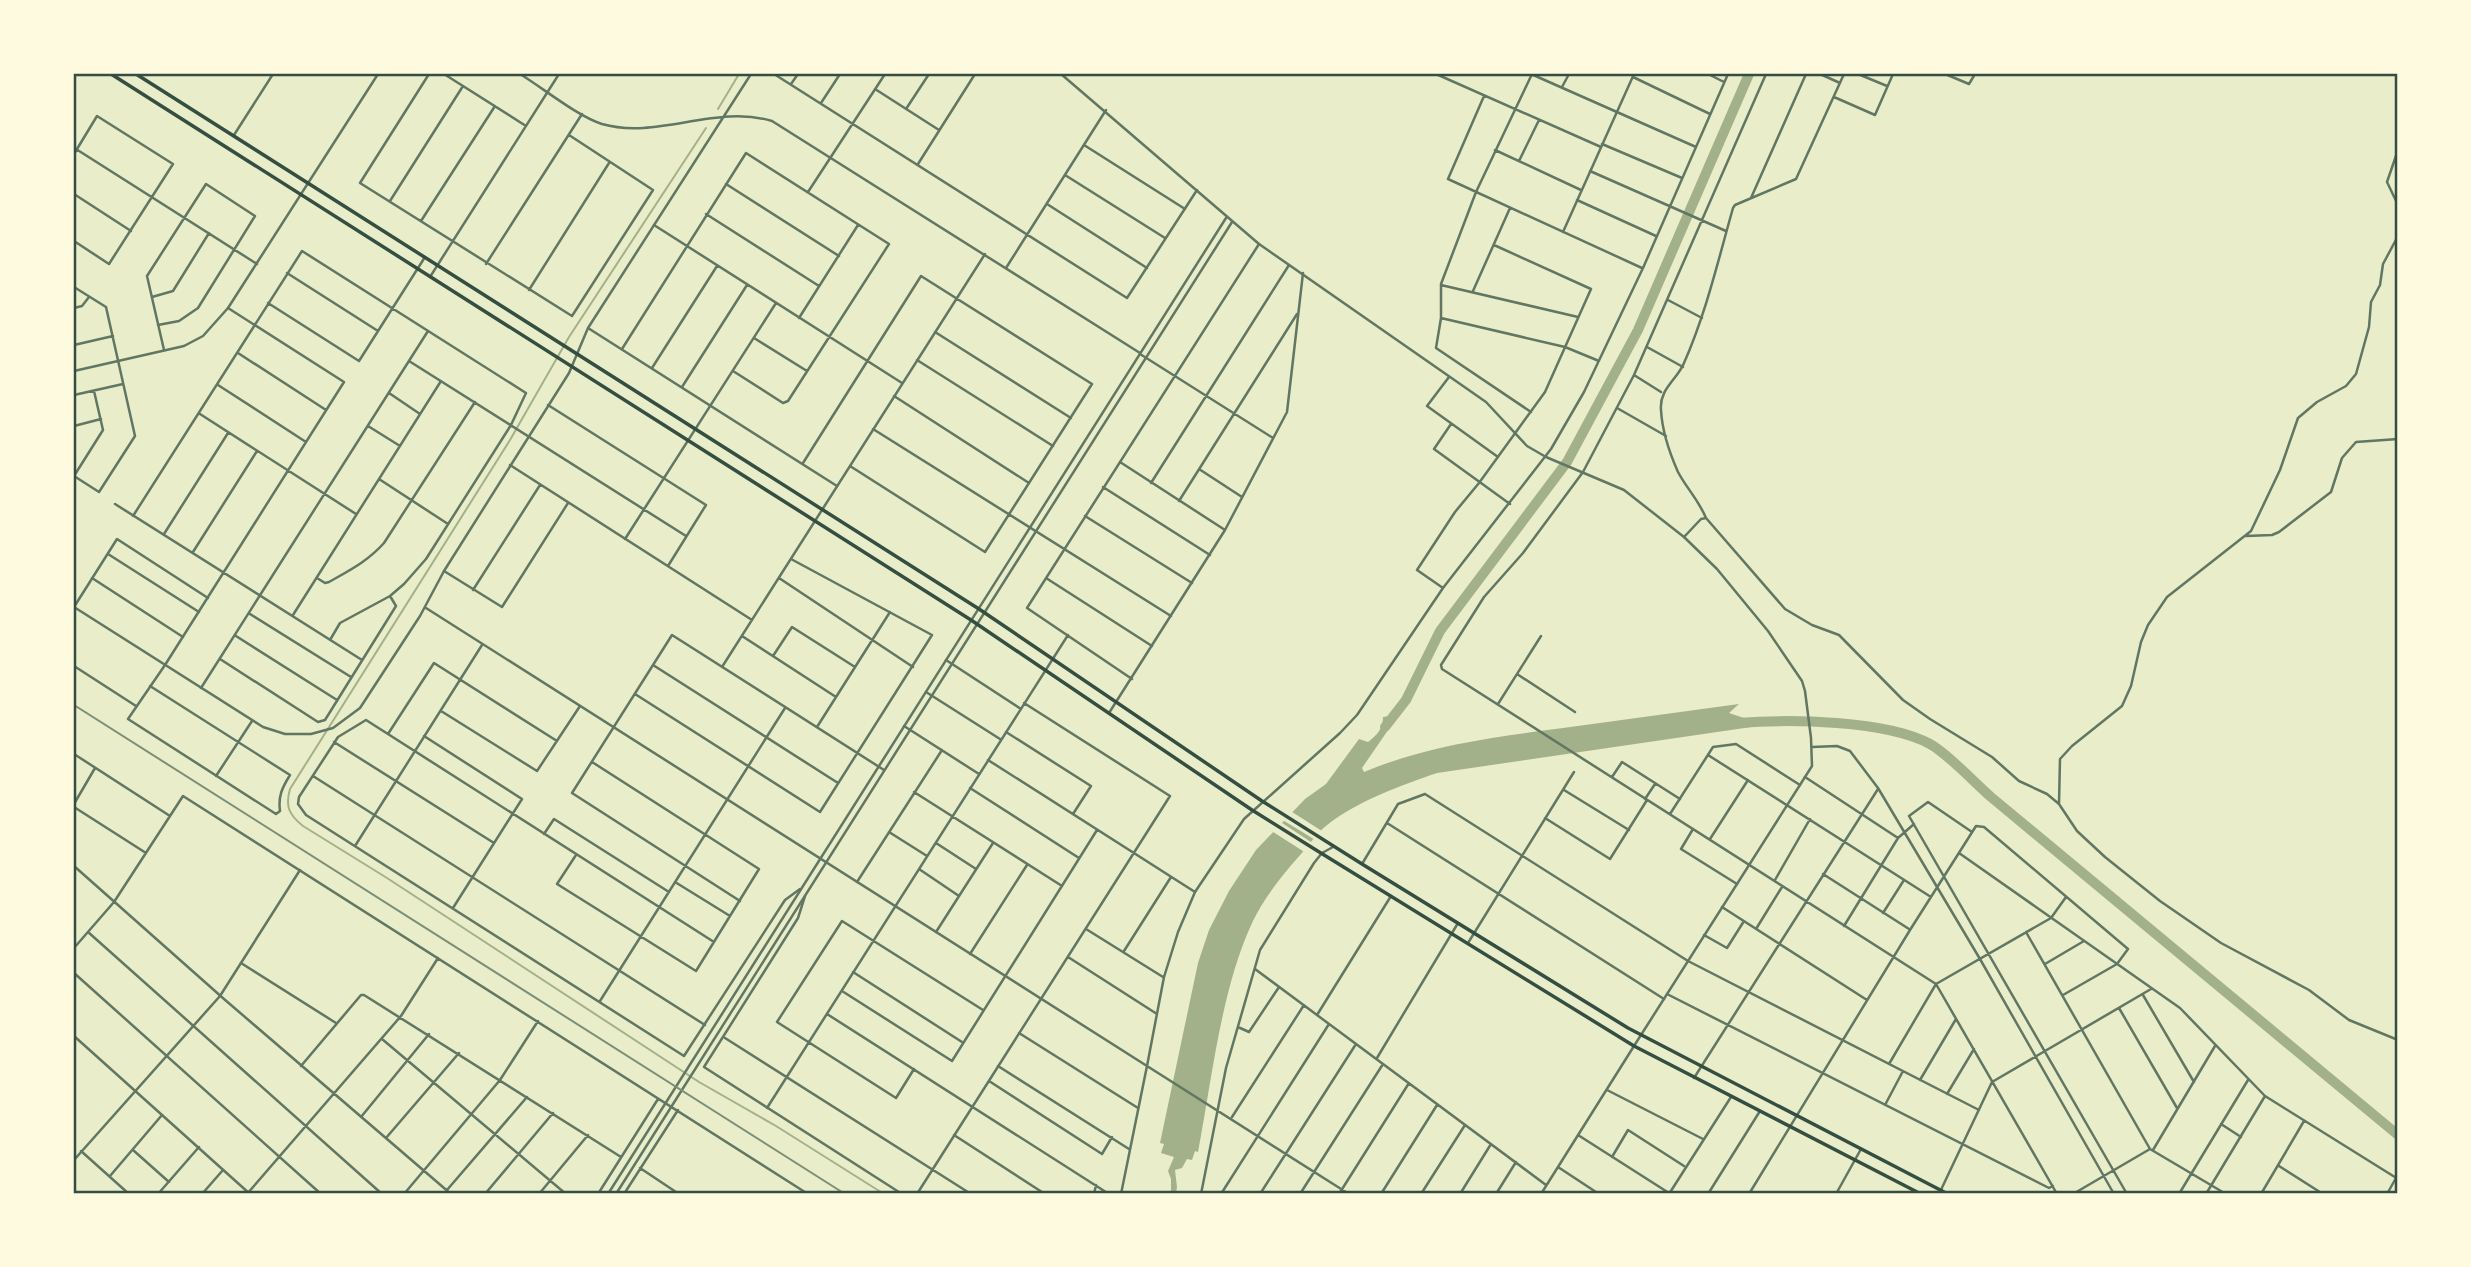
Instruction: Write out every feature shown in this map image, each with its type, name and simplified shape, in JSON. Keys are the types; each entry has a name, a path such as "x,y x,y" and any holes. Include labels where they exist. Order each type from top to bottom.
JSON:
{"main road":[{"path":"111,74 971,620 1252,810 1316,850 1634,1046 1921,1194"},
{"path":"136,74 979,609 1262,802 1325,841 1641,1035 1948,1194"}],"street":[{"path":"234,135 273,74"},
{"path":"74,371 184,346 203,336 228,308 378,74"},
{"path":"429,74 360,183 572,316 653,190 569,135"},
{"path":"444,74 526,126"},
{"path":"520,74 601,124 629,128 742,116 772,121 1273,438"},
{"path":"430,277 559,74"},
{"path":"208,598 117,539 74,607 263,727 285,734 319,733 347,719 367,699 425,607 444,571 572,366 589,328 751,74"},
{"path":"774,74 1127,299 1197,190"},
{"path":"791,85 798,74"},
{"path":"820,103 840,74"},
{"path":"808,192 885,74"},
{"path":"906,109 929,74"},
{"path":"918,164 975,74"},
{"path":"1061,74 1259,244 1486,402 1527,446 1546,457 1624,490 1684,537 1717,569 1768,631 1802,681 1811,738 1812,766 1541,1194"},
{"path":"1436,74 1539,120 1682,178"},
{"path":"1531,412 1436,348 1441,318 1441,284 1476,192 1531,74 1696,147"},
{"path":"1562,88 1569,74"},
{"path":"1708,74 1724,82"},
{"path":"1121,1194 1164,977 1178,932 1195,892 1231,835 1252,810 1357,715 1443,588 1546,457 1575,409 1643,268 1728,74"},
{"path":"1766,74 1634,376 1583,472 1522,552 1483,597 1441,665 1442,669 1936,984 2057,1194"},
{"path":"1751,198 1806,74"},
{"path":"1820,74 1840,83"},
{"path":"1844,74 1796,179 1732,208 1702,318 1683,367 1660,400 1666,436 1677,470 1699,500 1706,518 1785,608 1812,625 1839,635 1903,700 1992,757 2018,781 2047,794 2060,804 2077,831 2105,858 2188,922 2252,961 2309,990 2349,1020 2398,1040"},
{"path":"1858,74 1887,86"},
{"path":"1834,97 1875,115 1893,74"},
{"path":"1945,74 1969,84 1975,74"},
{"path":"1563,232 1634,75 1710,114"},
{"path":"390,202 463,86"},
{"path":"875,89 939,130"},
{"path":"1484,96 1447,179 1643,268"},
{"path":"421,221 495,106"},
{"path":"1006,268 1106,110"},
{"path":"486,264 582,114"},
{"path":"74,154 97,116 173,164 109,264 74,241"},
{"path":"1519,161 1539,120"},
{"path":"1084,145 1185,209"},
{"path":"76,149 257,264"},
{"path":"1495,150 1582,190"},
{"path":"2398,150 2388,182 2398,205"},
{"path":"622,349 746,153 889,244 788,401 783,402 733,371"},
{"path":"529,290 609,162"},
{"path":"1590,171 1726,231"},
{"path":"1065,175 1165,238"},
{"path":"158,325 179,321 198,308 255,216 206,184 147,276 152,297 158,325 164,351"},
{"path":"726,184 839,256"},
{"path":"74,194 131,231"},
{"path":"1577,200 1656,236"},
{"path":"1047,204 1147,268"},
{"path":"1473,291 1510,208"},
{"path":"706,215 819,286"},
{"path":"608,1194 1227,218"},
{"path":"616,1194 1233,222"},
{"path":"654,225 902,384"},
{"path":"799,318 858,225"},
{"path":"152,297 173,291 209,233"},
{"path":"2060,804 2060,759 2122,706 2131,686 2141,642 2153,615 2176,588 2251,531 2280,470 2298,418 2310,407 2346,386 2356,374 2369,327 2371,302 2380,285 2383,264 2398,236"},
{"path":"1132,678 1027,608 1259,244"},
{"path":"1443,588 1417,570 1455,512 1545,392 1591,289 1494,245"},
{"path":"133,516 302,251 526,393 513,426 426,559 390,596 340,623 330,640"},
{"path":"722,667 985,254"},
{"path":"268,303 359,361 425,256"},
{"path":"652,368 717,265"},
{"path":"1151,482 1289,265"},
{"path":"287,273 378,331"},
{"path":"1109,713 1225,530 1287,412 1303,274"},
{"path":"803,464 921,276 1092,384 985,552 850,466"},
{"path":"1441,284 1578,317"},
{"path":"682,387 747,285"},
{"path":"74,287 106,307 135,436 99,492 74,476 103,430 94,391"},
{"path":"74,308 82,306 89,297"},
{"path":"1668,299 1702,318"},
{"path":"625,539 776,303"},
{"path":"150,686 290,775 278,799 280,811 276,814 128,719 344,382 228,308"},
{"path":"1179,500 1298,314"},
{"path":"1441,318 1565,347 1599,360"},
{"path":"589,328 838,486"},
{"path":"201,688 428,331"},
{"path":"935,332 1070,418"},
{"path":"74,345 113,336"},
{"path":"754,338 807,371"},
{"path":"1647,347 1683,367"},
{"path":"237,353 327,410"},
{"path":"917,360 1053,446"},
{"path":"409,361 687,536"},
{"path":"1634,376 1663,393"},
{"path":"1449,377 1427,406 1498,457"},
{"path":"292,616 441,381"},
{"path":"74,395 123,384"},
{"path":"218,385 306,442"},
{"path":"388,393 420,414"},
{"path":"894,396 1029,482"},
{"path":"317,577 325,583 329,582 365,562 384,543 474,402"},
{"path":"548,405 706,505 668,566"},
{"path":"1617,408 1666,436"},
{"path":"200,414 356,515"},
{"path":"74,426 101,419"},
{"path":"1451,424 1434,449 1510,504"},
{"path":"368,426 400,446"},
{"path":"873,429 1171,616"},
{"path":"163,535 228,433"},
{"path":"2246,536 2272,536 2328,496 2342,458 2356,442 2398,439"},
{"path":"193,553 257,452"},
{"path":"1120,462 1225,530"},
{"path":"510,465 752,620"},
{"path":"1199,469 1242,497"},
{"path":"379,479 448,524"},
{"path":"474,590 540,485"},
{"path":"1103,487 1210,555"},
{"path":"444,571 502,607 568,503"},
{"path":"115,504 362,660"},
{"path":"1085,516 1192,583"},
{"path":"1684,537 1701,519 1706,518"},
{"path":"108,554 199,612"},
{"path":"635,694 820,812 933,635 791,559"},
{"path":"92,578 183,637"},
{"path":"779,578 913,667"},
{"path":"1046,578 1152,646"},
{"path":"220,659 318,722 325,720 396,606 390,596"},
{"path":"425,607 1349,1194"},
{"path":"817,727 890,612"},
{"path":"249,614 351,677"},
{"path":"773,657 792,627 855,667"},
{"path":"235,635 337,700"},
{"path":"740,901 572,793 672,635 884,770"},
{"path":"767,1108 1068,635"},
{"path":"742,636 836,696"},
{"path":"1498,705 1541,636"},
{"path":"355,846 483,644"},
{"path":"946,660 1021,709"},
{"path":"388,734 434,663 556,741"},
{"path":"653,665 838,783"},
{"path":"74,666 136,706"},
{"path":"1517,674 1575,712"},
{"path":"926,692 1001,740"},
{"path":"917,1194 1170,796 1024,703"},
{"path":"441,711 537,771 580,706"},
{"path":"600,1001 786,707"},
{"path":"714,942 363,720 338,737 299,797 301,811 684,1056 785,900 800,889"},
{"path":"216,776 252,721"},
{"path":"904,726 979,774"},
{"path":"1006,732 1091,786 1073,815"},
{"path":"424,736 522,799 453,908"},
{"path":"334,742 494,843"},
{"path":"1670,815 1713,747 1737,744 1800,785"},
{"path":"1812,747 1837,746 1850,751 1878,788 1980,959 2114,1194"},
{"path":"858,882 942,750"},
{"path":"74,754 170,816"},
{"path":"1708,755 1931,897"},
{"path":"988,760 1195,892"},
{"path":"576,854 557,884 696,971 760,869 592,762"},
{"path":"1612,777 1622,762 1680,799"},
{"path":"96,768 74,805 146,853"},
{"path":"1468,943 1574,772"},
{"path":"313,776 705,1024"},
{"path":"1805,777 1898,838"},
{"path":"1710,840 1748,780"},
{"path":"1545,818 1610,859 1655,783"},
{"path":"1694,1078 1878,788"},
{"path":"970,789 1080,859"},
{"path":"1564,790 1629,830"},
{"path":"914,792 1062,886"},
{"path":"1362,863 1398,804 1425,794 1688,961 1979,1110"},
{"path":"74,948 114,902 183,796 808,1194"},
{"path":"1972,832 1928,802 1909,816 2127,1194"},
{"path":"544,834 554,819 669,892"},
{"path":"1774,881 1810,819"},
{"path":"1387,823 1664,999"},
{"path":"1844,926 1898,838 1914,824"},
{"path":"1749,1194 1976,826 1984,827 2127,948 2117,964 2063,995"},
{"path":"1693,829 1681,849 1737,884"},
{"path":"841,990 952,1061 1097,830"},
{"path":"889,832 927,856"},
{"path":"936,843 976,869"},
{"path":"936,932 993,844"},
{"path":"1201,1194 1226,1068 1260,950 1322,853 1334,846"},
{"path":"1959,853 2180,1008 2265,1096 2397,1179 2387,1194"},
{"path":"970,954 1027,864"},
{"path":"74,866 220,996 451,1194"},
{"path":"919,869 959,896"},
{"path":"74,1160 220,996 300,870"},
{"path":"1823,874 1910,930"},
{"path":"1123,952 1171,877"},
{"path":"1883,913 1904,879"},
{"path":"675,882 730,916"},
{"path":"1756,929 1783,887"},
{"path":"805,896 798,918 704,1067 902,1194"},
{"path":"1317,1015 1391,896"},
{"path":"1889,1064 1936,984 2051,918 2066,897"},
{"path":"1723,907 1867,1000"},
{"path":"914,1069 896,1098 777,1023 842,921 983,1010"},
{"path":"1704,935 1727,948 1744,921"},
{"path":"1376,1059 1458,923"},
{"path":"1086,929 1164,977"},
{"path":"88,932 382,1194"},
{"path":"2026,932 2152,1149 2226,1194"},
{"path":"2045,964 2084,941"},
{"path":"1068,957 1157,1014"},
{"path":"74,1036 249,1193 401,1016 438,958"},
{"path":"241,963 337,1024"},
{"path":"1255,969 1546,1185"},
{"path":"853,972 963,1043"},
{"path":"74,973 321,1194"},
{"path":"1237,1027 1249,1032 1279,987"},
{"path":"1940,1192 1992,1082 2152,988"},
{"path":"1667,994 1962,1145 2049,1188 2053,1186"},
{"path":"301,1066 362,995 401,1016 621,1157"},
{"path":"2143,995 2194,1082"},
{"path":"1231,1119 1304,1005"},
{"path":"2119,1008 2178,1109"},
{"path":"827,1014 1109,1194"},
{"path":"1920,1080 1956,1018"},
{"path":"404,1194 500,1080 538,1021"},
{"path":"1221,1194 1329,1024"},
{"path":"1019,1033 1138,1108"},
{"path":"361,1117 429,1034"},
{"path":"723,1037 971,1194"},
{"path":"382,1039 566,1194"},
{"path":"1260,1194 1356,1044"},
{"path":"2073,1194 2152,1149 2215,1046"},
{"path":"1947,1094 1974,1049"},
{"path":"386,1138 459,1053"},
{"path":"1300,1194 1383,1064"},
{"path":"998,1066 1129,1149"},
{"path":"1885,1105 1903,1071"},
{"path":"2179,1194 2248,1080"},
{"path":"989,1081 1102,1154 1112,1138"},
{"path":"1339,1194 1409,1083"},
{"path":"1607,1090 1703,1139"},
{"path":"2206,1194 2265,1096"},
{"path":"447,1190 527,1097"},
{"path":"1578,1135 1669,1194 1731,1097"},
{"path":"598,1194 658,1098"},
{"path":"1381,1194 1437,1104"},
{"path":"624,1194 678,1110"},
{"path":"1708,1194 1760,1111"},
{"path":"485,1194 553,1113"},
{"path":"110,1176 162,1115"},
{"path":"2261,1194 2304,1121"},
{"path":"2221,1124 2241,1137"},
{"path":"1421,1194 1465,1125"},
{"path":"1612,1157 1628,1130 1685,1167"},
{"path":"539,1194 588,1135"},
{"path":"954,1135 1045,1194"},
{"path":"1460,1194 1491,1144"},
{"path":"158,1194 199,1147"},
{"path":"1836,1194 1861,1149"},
{"path":"133,1150 169,1182"},
{"path":"82,1151 130,1194"},
{"path":"1496,1194 1516,1162"},
{"path":"2278,1166 2323,1194"},
{"path":"1558,1167 1599,1194"},
{"path":"640,1168 677,1193"},
{"path":"202,1194 223,1169"},
{"path":"1094,1194 1096,1185"}],"shaded area":[{"path":"1739,704 1729,713 1765,725 1437,773 1365,802 1323,829 1262,904 1241,949 1225,1006 1198,1152 1195,1151 1192,1160 1187,1159 1182,1168 1175,1170 1176,1193 1171,1193 1168,1171 1174,1157 1161,1153 1164,1144 1160,1143 1198,963 1209,930 1229,891 1256,850 1305,799 1326,784 1359,739 1368,742 1377,734 1383,717 1390,716 1395,720 1362,768 1364,772 1413,755 1462,743"}],"pier":[{"path":"1289,810 1325,833 1317,841 1281,819"},
{"path":"1279,821 1314,844 1306,853 1270,830"}],"waterway":[{"path":"718,109 739,74"},
{"path":"1385,727 1406,700 1440,631 1567,462 1638,330 1749,74"},
{"path":"706,128 569,337 510,440 290,789 288,805 291,814 303,826 699,1082 776,1126 884,1194"},
{"path":"1738,723 1783,721 1863,726 1911,736 1937,748 1991,797 2398,1135"}],"railway":[{"path":"74,705 845,1194"}]}
